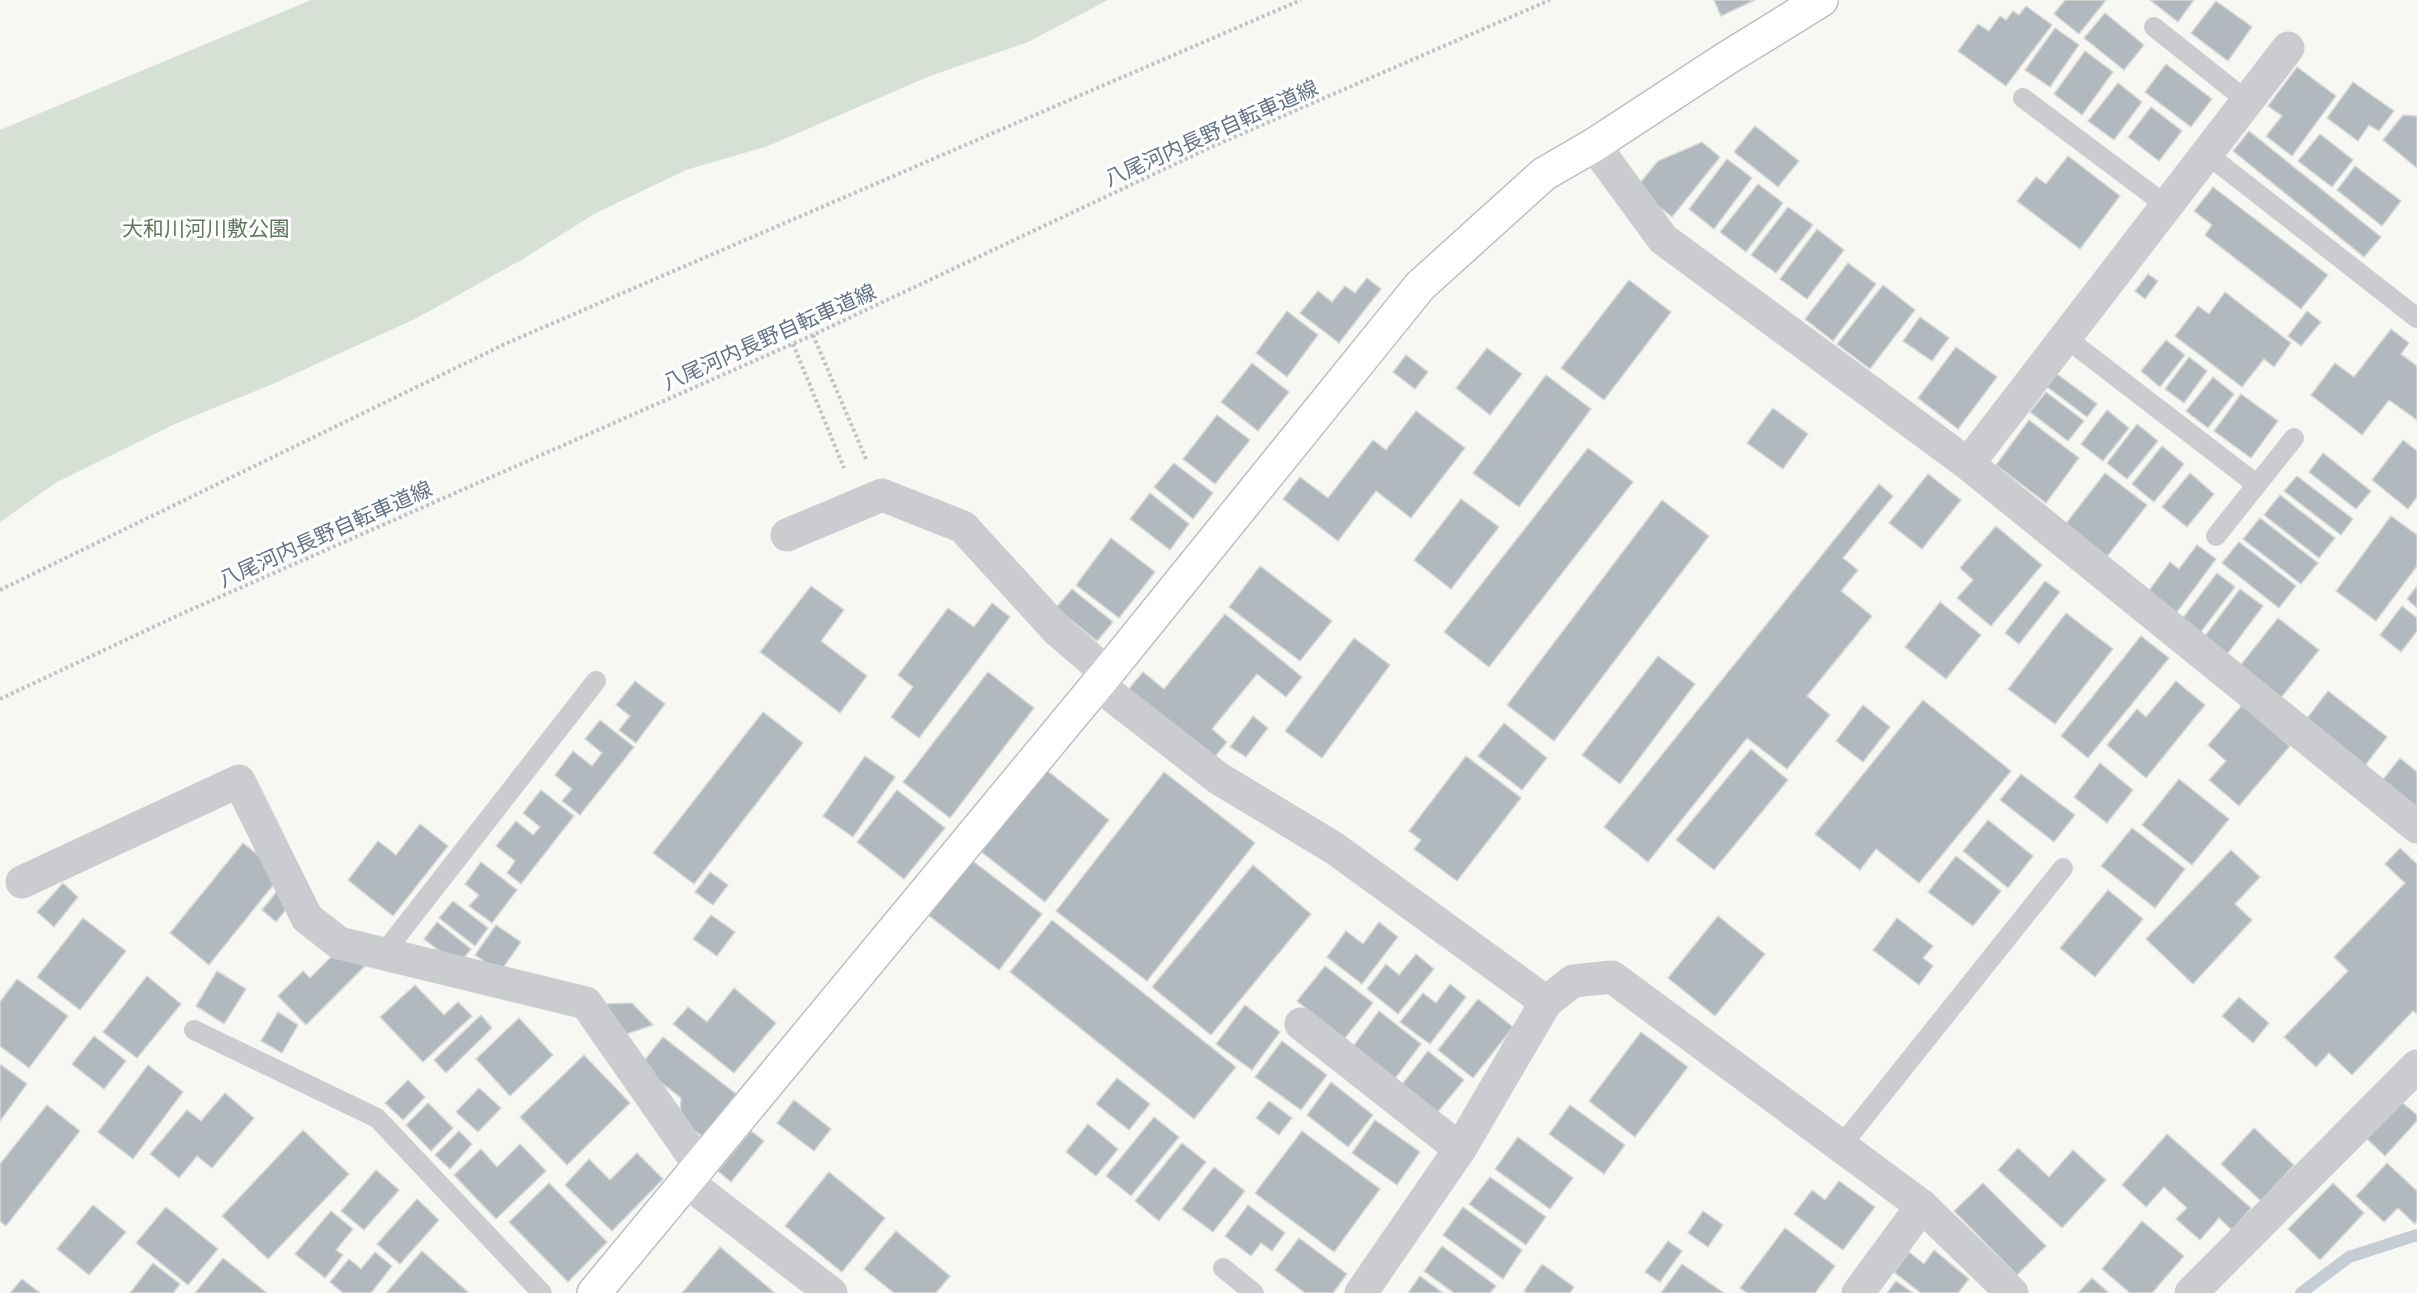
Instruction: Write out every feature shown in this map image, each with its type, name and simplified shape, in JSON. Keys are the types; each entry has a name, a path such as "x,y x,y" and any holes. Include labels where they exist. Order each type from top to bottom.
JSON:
{"street":[{"path":"594,1293 1102,679 1420,286 1544,174 1594,145 1821,0"},
{"path":"1968,464 2288,48"},
{"path":"1594,145 1663,239 1968,464 2417,827"},
{"path":"787,535 871,500 963,527 1102,679 1218,777 1334,848 1546,1002"},
{"path":"22,882 239,781 307,918 339,943 586,1003 693,1174 831,1293"},
{"path":"1361,1293 1460,1149 1546,1002 1573,981 1612,977 1922,1206 2012,1293"},
{"path":"1301,1024 1460,1149"},
{"path":"2191,1293 2417,1066"},
{"path":"1858,1293 1922,1206"}],"lane":[{"path":"2154,27 2247,101"},
{"path":"2024,98 2167,206"},
{"path":"2207,154 2417,318"},
{"path":"2066,338 2256,484"},
{"path":"2216,536 2294,438"},
{"path":"383,954 596,681"},
{"path":"1841,1146 2063,868"},
{"path":"194,1030 376,1118 542,1293"},
{"path":"1222,1268 1254,1293"}],"path":[{"path":"0,590 507,343 1301,0"},
{"name":"八尾河内長野自転車道線","path":"0,699 181,614 813,335 1209,148 1550,0"},
{"path":"813,335 871,500"},
{"path":"793,344 871,500"}],"green space":[{"name":"大和川河川敷公園","path":"311,0 1108,0 1028,42 930,76 768,146 686,170 594,214 523,259 417,318 275,383 175,424 57,482 0,522 0,130"}],"building":[{"path":"1714,0 1755,0 1721,16"},
{"path":"2065,0 2106,0 2079,34 2054,14"},
{"path":"2150,0 2194,0 2178,22"},
{"path":"2216,1 2252,27 2228,61 2191,33"},
{"path":"2026,6 2052,25 2006,86 1958,51 1978,24 1989,31 2000,16 2006,20 2013,11 2019,15"},
{"path":"2105,13 2144,45 2124,70 2084,38"},
{"path":"2055,28 2079,45 2050,87 2025,70"},
{"path":"2085,51 2113,72 2082,115 2054,94"},
{"path":"2166,64 2212,99 2191,127 2145,92"},
{"path":"2297,67 2336,96 2292,156 2266,136 2282,116 2268,106"},
{"path":"2353,82 2394,111 2379,131 2369,125 2358,141 2327,118"},
{"path":"2118,83 2142,102 2114,140 2088,121"},
{"path":"2151,107 2182,131 2159,161 2128,137"},
{"path":"2403,115 2417,116 2417,168 2383,140"},
{"path":"1755,126 1799,161 1778,187 1734,152"},
{"path":"2249,131 2381,237 2364,257 2233,151"},
{"path":"2320,134 2353,160 2332,187 2298,161"},
{"path":"1702,142 1720,157 1672,217 1636,188 1658,161"},
{"path":"2068,156 2120,196 2080,249 2017,201 2036,177 2046,184"},
{"path":"1727,159 1752,178 1714,229 1689,209"},
{"path":"2355,166 2401,201 2382,226 2337,190"},
{"path":"1758,184 1783,203 1746,252 1720,232"},
{"path":"2213,187 2328,275 2301,309 2205,235 2212,225 2194,211"},
{"path":"1788,207 1813,225 1776,273 1751,255"},
{"path":"1817,229 1844,250 1807,299 1780,279"},
{"path":"1848,263 1876,284 1833,341 1805,319"},
{"path":"2148,274 2158,281 2145,299 2135,291"},
{"path":"1367,278 1381,289 1339,343 1300,313 1318,291 1332,302 1345,286 1355,293"},
{"path":"1629,280 1671,312 1604,400 1561,368"},
{"path":"1883,285 1915,310 1870,369 1837,344"},
{"path":"2225,292 2291,343 2274,367 2264,359 2242,387 2175,336 2198,306 2209,314"},
{"path":"1287,311 1318,335 1287,377 1256,353"},
{"path":"2307,311 2321,322 2301,346 2288,336"},
{"path":"1920,317 1949,338 1932,361 1903,341"},
{"path":"2391,329 2409,343 2401,354 2417,366 2417,420 2389,400 2362,435 2311,395 2335,363 2354,377"},
{"path":"2166,340 2185,355 2160,387 2141,371"},
{"path":"1956,347 1997,377 1958,429 1918,398"},
{"path":"1487,348 1522,374 1490,415 1456,388"},
{"path":"1406,355 1428,372 1415,389 1393,372"},
{"path":"2189,357 2207,371 2184,403 2165,389"},
{"path":"1252,363 1289,392 1258,431 1221,402"},
{"path":"2057,374 2097,404 2087,417 2046,386"},
{"path":"1546,375 1591,409 1519,507 1473,473"},
{"path":"2213,377 2234,394 2208,428 2186,411"},
{"path":"2046,392 2084,421 2068,441 2030,412"},
{"path":"2241,394 2278,421 2251,458 2214,431"},
{"path":"1773,408 1808,434 1783,469 1747,443"},
{"path":"2107,410 2129,428 2103,461 2081,444"},
{"path":"1416,411 1465,448 1411,518 1376,491 1338,541 1283,499 1300,477 1328,498 1373,440 1386,450"},
{"path":"1217,415 1250,440 1215,484 1183,459"},
{"path":"2029,420 2079,458 2046,503 1996,465"},
{"path":"2137,424 2158,441 2127,479 2107,463"},
{"path":"2403,440 2417,451 2417,497 2408,509 2372,480"},
{"path":"2162,446 2184,464 2154,502 2132,484"},
{"path":"1588,448 1633,482 1489,667 1444,632"},
{"path":"2323,453 2371,491 2356,509 2309,472"},
{"path":"1174,463 1213,493 1193,519 1154,487"},
{"path":"2105,473 2147,505 2102,563 2061,530"},
{"path":"2190,473 2214,494 2187,527 2162,507"},
{"path":"1928,474 1961,500 1922,549 1889,523"},
{"path":"2297,476 2353,519 2341,535 2284,491"},
{"path":"1879,484 1893,496 1843,558 1858,570 1841,591 1872,616 1807,696 1830,715 1787,769 1747,738 1648,862 1604,827"},
{"path":"1150,493 1189,524 1170,550 1130,519"},
{"path":"2280,495 2335,538 2319,558 2264,515"},
{"path":"1461,499 1499,527 1451,589 1414,560"},
{"path":"1662,500 1709,536 1554,741 1507,705"},
{"path":"2391,516 2417,535 2417,566 2376,621 2336,591"},
{"path":"2260,518 2318,563 2301,584 2243,539"},
{"path":"1996,526 2042,565 1991,626 1957,598 1973,580 1960,568"},
{"path":"1111,538 1155,572 1119,618 1076,585"},
{"path":"2239,542 2296,586 2279,608 2222,563"},
{"path":"2197,545 2216,559 2174,616 2145,596 2170,562 2179,569"},
{"path":"1260,566 1332,621 1300,661 1229,607"},
{"path":"2217,573 2235,587 2197,637 2179,623"},
{"path":"2045,581 2060,592 2019,644 2005,633"},
{"path":"811,586 844,610 821,641 867,676 840,713 760,652"},
{"path":"2417,586 2417,608 2407,599"},
{"path":"1072,589 1113,622 1097,641 1056,608"},
{"path":"2240,589 2263,606 2225,657 2202,640"},
{"path":"1940,602 1981,635 1946,679 1905,647"},
{"path":"992,603 1010,617 919,738 891,717 913,687 898,675 948,608 974,627"},
{"path":"2402,606 2417,618 2417,631 2401,652 2380,635"},
{"path":"2066,613 2113,649 2055,724 2008,689"},
{"path":"1225,614 1302,677 1286,697 1257,674 1212,729 1227,742 1212,760 1127,691 1143,672 1164,689"},
{"path":"2278,618 2319,650 2280,699 2239,667"},
{"path":"2141,636 2169,658 2088,758 2061,736"},
{"path":"1354,638 1390,665 1322,758 1285,731"},
{"path":"1658,656 1695,684 1620,784 1582,755"},
{"path":"988,672 1034,708 950,818 903,782"},
{"path":"635,681 665,704 636,743 619,730 630,716 616,705"},
{"path":"2176,681 2205,705 2146,778 2107,745 2137,709 2146,717"},
{"path":"2328,691 2387,737 2363,768 2304,722"},
{"path":"1923,700 2011,771 1919,883 1876,849 1860,870 1815,834"},
{"path":"1863,705 1890,727 1863,762 1836,741"},
{"path":"2242,705 2290,746 2239,806 2209,780 2226,761 2208,745"},
{"path":"763,712 803,743 694,884 653,853"},
{"path":"1253,716 1268,728 1246,757 1230,747"},
{"path":"600,720 634,747 580,815 562,801 572,789 555,775 573,751 592,766 602,753 585,739"},
{"path":"1504,723 1547,758 1522,790 1478,756"},
{"path":"1751,749 1788,780 1714,870 1676,840"},
{"path":"865,756 895,777 853,837 823,816"},
{"path":"1466,756 1521,798 1457,881 1414,849 1421,840 1409,831"},
{"path":"2400,758 2417,772 2417,819 2377,787"},
{"path":"2100,763 2133,790 2107,823 2074,797"},
{"path":"1044,768 1109,820 1045,902 979,850"},
{"path":"1164,772 1255,843 1147,981 1056,911"},
{"path":"2021,774 2075,815 2054,842 2000,800"},
{"path":"2179,779 2229,819 2192,865 2142,825"},
{"path":"541,790 574,816 521,884 507,873 515,861 496,846 516,821 533,835 540,827 523,813"},
{"path":"897,790 945,828 904,879 857,842"},
{"path":"1988,820 2033,856 2008,888 1963,851"},
{"path":"420,824 448,846 393,916 348,880 378,841 396,855"},
{"path":"2132,828 2185,869 2155,908 2101,866"},
{"path":"243,843 282,874 209,965 170,933"},
{"path":"2400,848 2417,864 2417,1014 2413,1011 2352,1075 2329,1053 2316,1067 2284,1037 2348,971 2334,957 2405,883 2385,864"},
{"path":"2231,850 2260,877 2235,904 2252,920 2193,984 2146,939"},
{"path":"1956,856 2001,891 1973,926 1928,892"},
{"path":"970,859 1042,914 999,970 927,914"},
{"path":"481,862 517,890 492,923 469,906 479,895 465,884"},
{"path":"1253,865 1311,914 1211,1035 1152,987"},
{"path":"710,872 728,885 713,905 695,892"},
{"path":"63,883 78,897 54,927 37,912"},
{"path":"278,890 293,901 276,922 262,910"},
{"path":"2108,890 2143,919 2095,977 2060,948"},
{"path":"453,901 488,928 475,946 439,918"},
{"path":"711,915 735,932 717,956 693,939"},
{"path":"1718,916 1765,954 1715,1016 1668,978"},
{"path":"83,918 126,951 80,1010 37,977"},
{"path":"1897,918 1933,946 1923,958 1933,966 1919,985 1873,950"},
{"path":"1052,920 1236,1067 1194,1119 1010,972"},
{"path":"437,922 471,949 458,965 424,939"},
{"path":"1379,922 1398,937 1362,984 1327,957 1346,931 1363,944"},
{"path":"496,925 521,942 500,972 475,955"},
{"path":"334,954 366,965 306,1025 278,996 303,971 310,978"},
{"path":"1416,954 1434,969 1398,1014 1367,989 1386,964 1399,975"},
{"path":"1325,966 1373,1003 1344,1039 1297,1001"},
{"path":"217,971 246,989 224,1024 196,1006"},
{"path":"147,976 181,1004 137,1058 103,1032"},
{"path":"17,979 68,1016 29,1068 0,1046 0,1002"},
{"path":"1450,984 1466,997 1430,1044 1400,1022 1423,993 1436,1003"},
{"path":"415,985 444,1015 458,1002 472,1016 423,1062 380,1017"},
{"path":"734,988 776,1023 734,1073 673,1024 688,1007 707,1022"},
{"path":"2239,997 2269,1023 2253,1043 2222,1016"},
{"path":"1478,999 1513,1027 1473,1078 1438,1050"},
{"path":"632,1003 653,1025 615,1038 604,1004"},
{"path":"1245,1005 1280,1032 1252,1070 1216,1044"},
{"path":"1379,1011 1421,1044 1394,1080 1352,1048"},
{"path":"278,1012 298,1025 282,1053 261,1041"},
{"path":"481,1015 492,1028 446,1073 434,1060"},
{"path":"519,1018 553,1055 510,1096 476,1059"},
{"path":"1641,1032 1688,1067 1635,1137 1589,1101"},
{"path":"94,1036 126,1061 104,1089 72,1064"},
{"path":"663,1037 736,1094 703,1137 680,1119 681,1098 640,1066"},
{"path":"1282,1041 1327,1075 1301,1110 1255,1077"},
{"path":"1428,1051 1464,1080 1435,1115 1400,1087"},
{"path":"584,1055 630,1103 567,1165 520,1117"},
{"path":"0,1064 27,1084 0,1121"},
{"path":"148,1065 183,1092 133,1159 98,1132"},
{"path":"1117,1078 1150,1104 1129,1130 1096,1104"},
{"path":"408,1080 425,1097 403,1120 385,1103"},
{"path":"1331,1082 1373,1115 1348,1147 1307,1115"},
{"path":"479,1088 501,1108 478,1132 456,1112"},
{"path":"225,1093 254,1118 212,1168 197,1156 179,1178 150,1154 187,1110 201,1121"},
{"path":"2398,1099 2417,1115 2417,1121 2385,1156 2364,1136"},
{"path":"794,1100 831,1129 814,1151 777,1123"},
{"path":"1269,1101 1292,1118 1279,1135 1256,1118"},
{"path":"428,1103 453,1128 431,1151 406,1125"},
{"path":"47,1105 80,1131 6,1226 0,1221 0,1164"},
{"path":"1570,1105 1625,1145 1604,1174 1549,1134"},
{"path":"1154,1117 1179,1137 1131,1196 1106,1176"},
{"path":"1375,1120 1420,1152 1397,1185 1352,1153"},
{"path":"1088,1124 1118,1149 1096,1176 1066,1152"},
{"path":"2254,1128 2294,1165 2261,1201 2221,1164"},
{"path":"303,1130 349,1174 268,1259 222,1216"},
{"path":"459,1131 472,1144 450,1169 435,1155"},
{"path":"751,1131 764,1141 731,1182 718,1171"},
{"path":"1302,1131 1380,1189 1334,1252 1255,1193"},
{"path":"2167,1134 2251,1208 2232,1230 2219,1218 2200,1240 2176,1219 2187,1208 2164,1187 2146,1207 2122,1185"},
{"path":"1518,1137 1573,1178 1550,1209 1495,1169"},
{"path":"1182,1143 1206,1162 1159,1221 1135,1201"},
{"path":"520,1144 546,1171 496,1219 454,1175 481,1149 497,1167"},
{"path":"2018,1148 2049,1177 2073,1150 2106,1180 2062,1228 1998,1170"},
{"path":"637,1153 663,1179 612,1231 565,1185 589,1159 610,1180"},
{"path":"2387,1163 2417,1191 2417,1221 2415,1224 2398,1208 2384,1222 2356,1196"},
{"path":"1214,1167 1245,1191 1213,1232 1182,1209"},
{"path":"376,1170 399,1190 364,1230 341,1211"},
{"path":"829,1172 885,1218 842,1272 785,1226"},
{"path":"1490,1177 1546,1217 1526,1245 1469,1204"},
{"path":"1839,1181 1875,1207 1843,1250 1794,1214 1812,1190 1825,1200"},
{"path":"549,1183 607,1242 568,1282 509,1222"},
{"path":"1983,1183 2046,1246 2017,1275 1954,1211"},
{"path":"2333,1183 2364,1213 2320,1260 2288,1229"},
{"path":"417,1199 439,1220 400,1264 377,1244"},
{"path":"93,1205 126,1232 89,1275 57,1249"},
{"path":"1248,1205 1285,1233 1272,1251 1261,1243 1251,1256 1225,1236"},
{"path":"166,1207 218,1249 188,1285 136,1243"},
{"path":"1463,1207 1522,1250 1503,1279 1443,1235"},
{"path":"331,1211 353,1229 336,1250 343,1255 325,1278 295,1254"},
{"path":"1703,1211 1723,1225 1708,1247 1688,1233"},
{"path":"2142,1221 2184,1256 2152,1293 2130,1293 2102,1269"},
{"path":"1785,1228 1835,1266 1815,1293 1747,1293 1740,1288"},
{"path":"896,1231 950,1276 936,1293 894,1293 864,1269"},
{"path":"1299,1238 1347,1274 1333,1293 1305,1293 1275,1270"},
{"path":"1668,1241 1682,1251 1660,1282 1645,1272"},
{"path":"1442,1246 1496,1286 1490,1293 1454,1293 1424,1271"},
{"path":"720,1247 775,1293 682,1293"},
{"path":"1934,1250 1969,1279 1958,1293 1921,1293 1894,1272 1909,1252 1924,1264"},
{"path":"422,1251 469,1293 386,1293"},
{"path":"375,1252 392,1266 371,1293 343,1293 330,1282 349,1259 361,1269"},
{"path":"223,1258 267,1293 195,1293"},
{"path":"153,1263 180,1284 173,1293 130,1293"},
{"path":"1542,1264 1574,1287 1570,1293 1527,1293 1524,1291"},
{"path":"1682,1264 1724,1293 1661,1293"},
{"path":"1420,1276 1443,1293 1408,1293"},
{"path":"2092,1278 2109,1293 2078,1293"},
{"path":"22,1279 40,1293 10,1293"},
{"path":"1896,1281 1913,1293 1887,1293"}],"waterway":[{"path":"2301,1293 2349,1257 2417,1235"}]}
